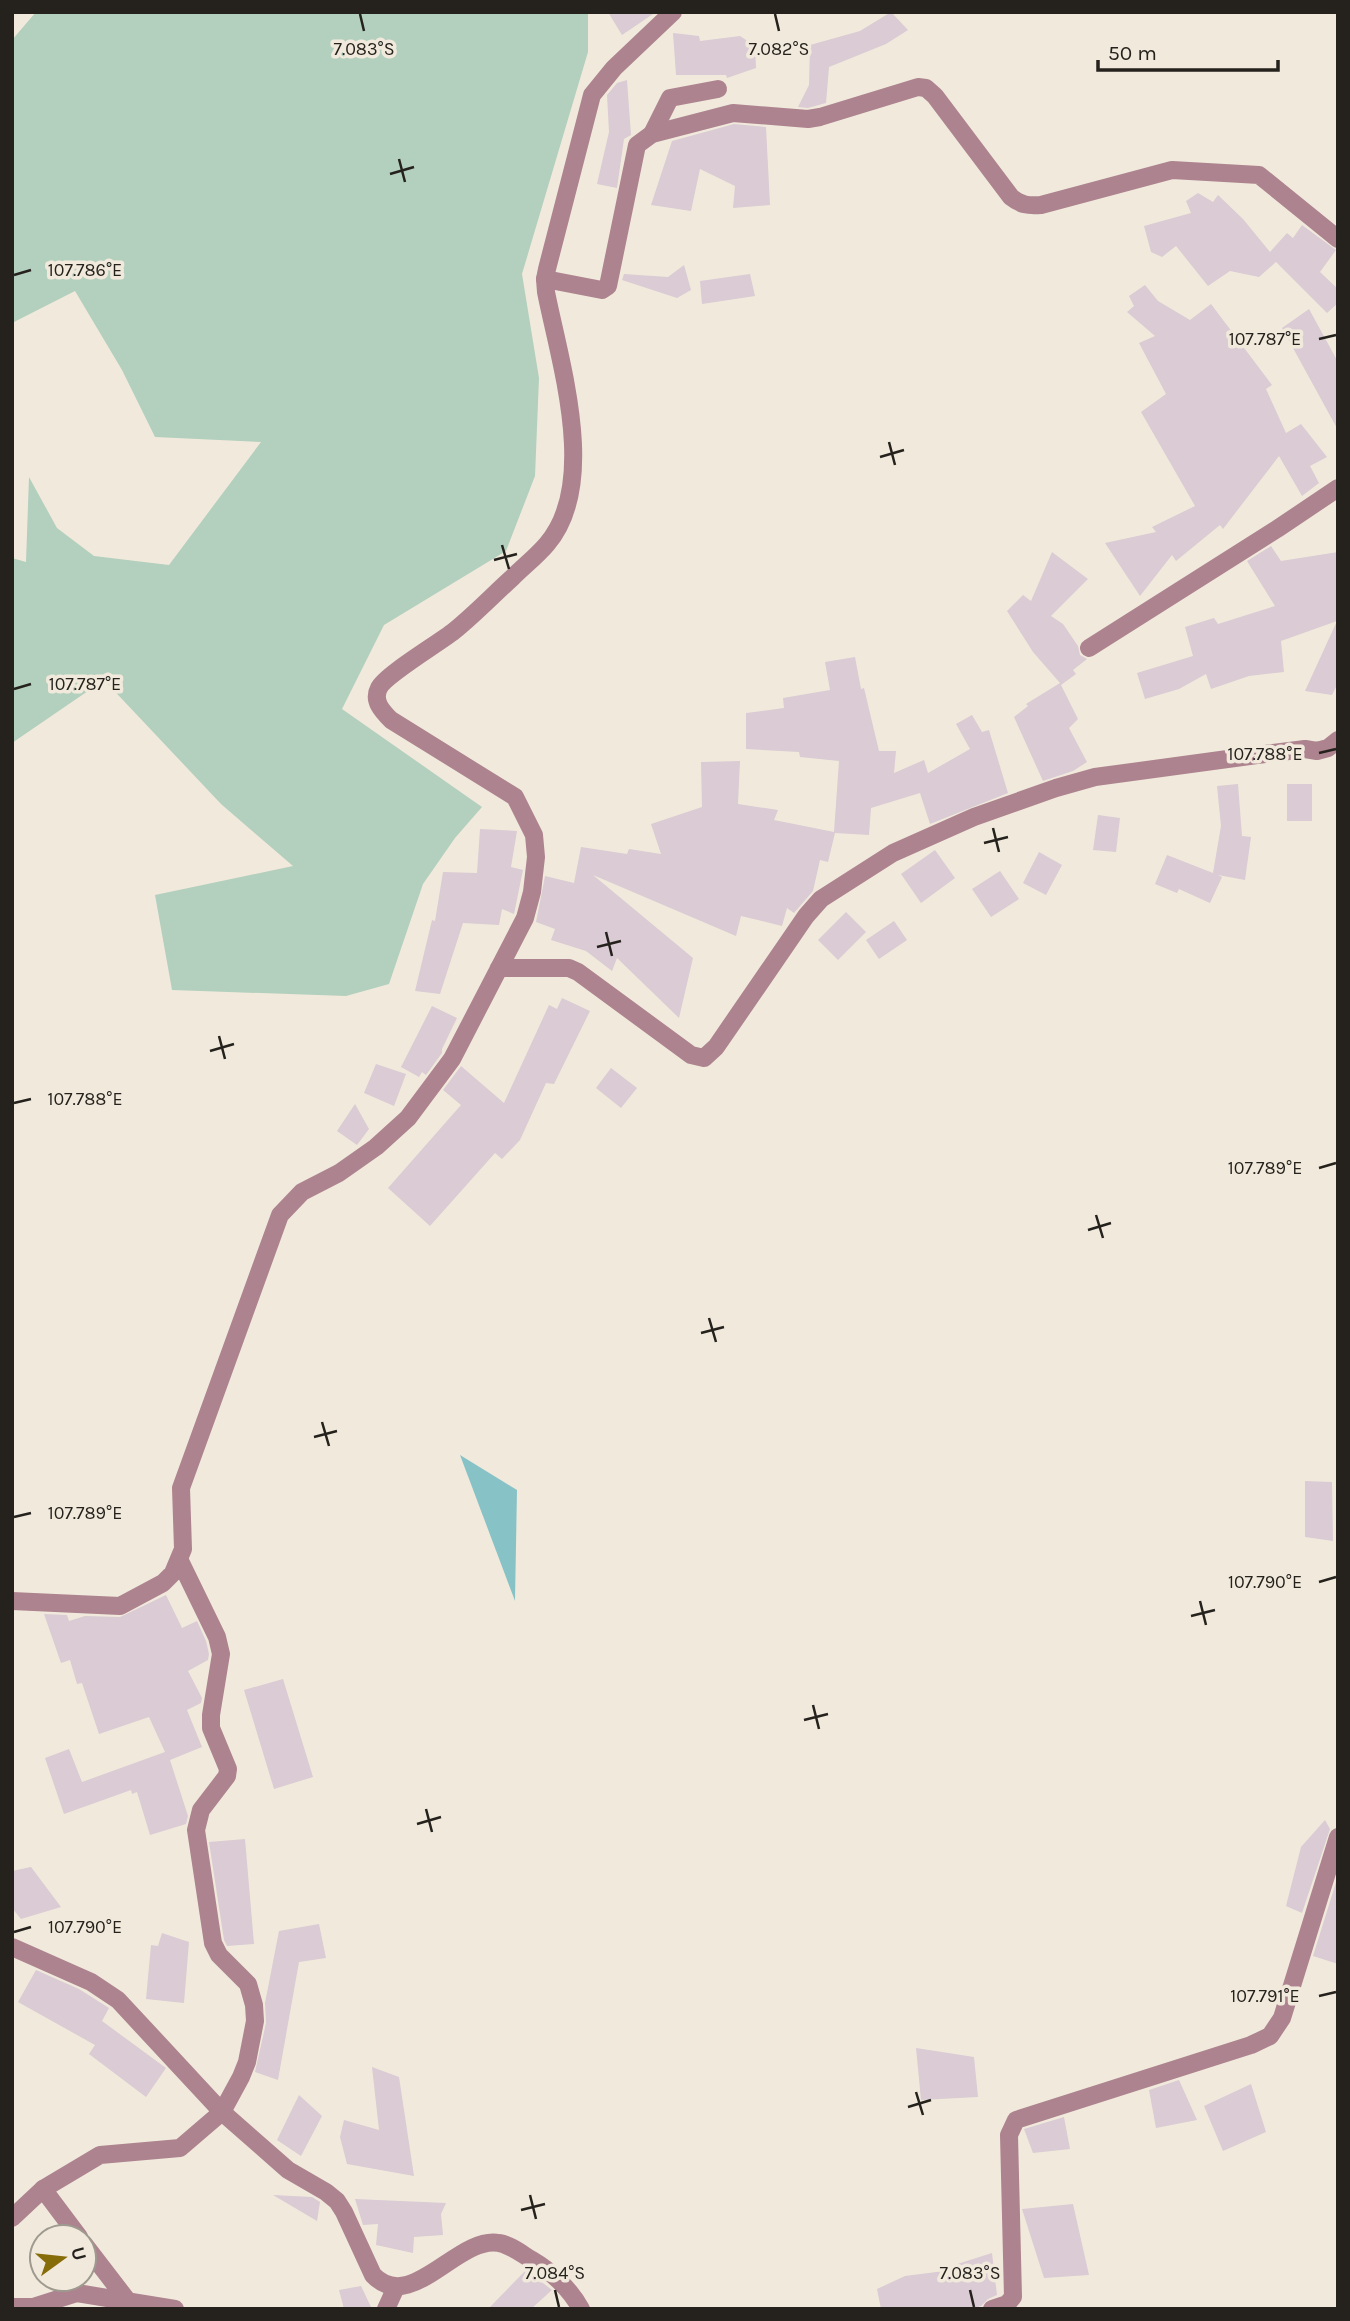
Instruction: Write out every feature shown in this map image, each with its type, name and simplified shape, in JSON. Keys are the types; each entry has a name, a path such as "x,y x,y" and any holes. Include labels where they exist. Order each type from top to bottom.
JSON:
{"street":[{"path":"12,1601 120,1606 163,1583 173,1573 183,1549 181,1488 280,1215 302,1192 339,1172 376,1147 408,1118 452,1059 525,918 532,892 536,857 534,835 515,797 391,720 381,710 377,691 387,678 464,623 548,544 560,524 573,477 574,451 569,406 545,279 592,95 614,68 673,12"},
{"path":"545,279 602,290 608,286 637,145 652,134 733,113 808,119 820,117 918,87 926,88 934,96 1018,203 1041,205 1172,170 1251,174 1267,179 1338,239"},
{"path":"652,134 670,98 718,89"},
{"path":"1089,648 1338,488"},
{"path":"499,968 569,968 691,1055 704,1058 716,1047 806,916 821,899 894,853 974,817 1095,777 1305,749 1317,751 1328,748 1338,740"},
{"path":"12,2218 43,2189 100,2155 180,2148 222,2112 247,2062 255,2021 254,2005 248,1984 219,1955 213,1943 196,1830 201,1810 227,1776 228,1769 211,1728 221,1654 213,1626 180,1561"},
{"path":"992,2309 1007,2304 1013,2297 1009,2135 1016,2120 1251,2045 1270,2036 1282,2018 1338,1838"},
{"path":"12,1947 90,1982 118,2000 222,2112 288,2170 337,2201 373,2275 380,2283 396,2287 410,2284 477,2246 489,2242 500,2243 550,2270 581,2309"},
{"path":"43,2189 68,2223"},
{"path":"98,2262 127,2300"},
{"path":"386,2309 396,2287"},
{"path":"12,2307 33,2307 77,2293 175,2309"}],"green space":[{"path":"36,12 588,12 588,52 522,274 539,378 535,476 506,551 384,625 342,709 482,807 455,838 423,884 389,984 346,996 172,990 155,895 293,866 221,804 104,680 12,743 12,558 26,562 29,477 57,528 94,556 169,565 261,442 155,437 122,370 75,291 12,323 12,40"}],"water":[{"path":"460,1455 517,1490 515,1601"}],"building":[{"path":"608,12 656,12 622,35"},
{"path":"891,12 908,30 886,44 829,67 826,103 808,108 798,107 809,85 810,45 860,31"},
{"path":"673,33 699,36 700,41 740,36 755,46 756,68 727,78 726,75 676,75"},
{"path":"627,80 631,135 624,139 617,188 597,184 609,132 607,95 617,83"},
{"path":"734,124 766,127 770,205 733,208 735,186 700,169 691,211 651,205 672,141"},
{"path":"1198,193 1213,202 1218,195 1243,219 1270,252 1287,233 1293,238 1302,225 1336,250 1320,272 1338,289 1338,303 1327,313 1276,262 1259,277 1230,271 1208,286 1176,246 1162,257 1151,252 1144,226 1191,213 1186,201"},
{"path":"684,265 691,290 677,298 622,280 624,274 668,277"},
{"path":"750,274 755,296 702,304 700,281"},
{"path":"1145,285 1158,301 1190,320 1211,304 1272,385 1266,389 1286,433 1301,424 1327,457 1310,466 1319,483 1302,496 1279,456 1223,529 1220,525 1176,561 1172,555 1140,596 1105,543 1156,532 1152,527 1195,506 1141,412 1166,394 1139,343 1155,336 1127,312 1134,306 1129,296"},
{"path":"1309,309 1338,362 1338,430 1282,328"},
{"path":"1271,546 1281,561 1338,552 1338,683 1332,695 1305,691 1337,621 1281,641 1284,672 1249,676 1211,689 1206,674 1179,689 1145,699 1137,673 1193,656 1185,627 1214,618 1218,624 1275,606 1247,561"},
{"path":"1052,552 1088,579 1051,616 1063,624 1078,646 1080,655 1087,659 1073,670 1076,674 1061,685 1078,719 1069,728 1087,762 1073,771 1043,781 1014,717 1028,706 1026,704 1060,683 1033,652 1007,611 1023,595 1031,601"},
{"path":"855,657 861,689 864,688 879,751 896,751 894,773 924,760 928,773 970,749 956,724 972,715 982,732 989,730 1008,793 930,824 920,793 871,808 869,835 835,833 828,862 820,860 813,891 794,913 787,908 782,926 741,916 736,936 593,875 693,958 679,1018 617,958 612,971 586,951 551,940 555,929 536,922 545,876 574,883 581,847 627,854 629,849 661,854 651,824 702,807 701,762 740,761 738,804 778,810 774,820 834,832 839,761 800,757 799,752 746,749 746,713 784,708 783,698 830,690 825,662"},
{"path":"1238,784 1242,836 1251,837 1245,880 1218,875 1222,877 1210,903 1179,889 1177,893 1155,884 1167,855 1213,873 1221,826 1217,786"},
{"path":"1287,784 1312,784 1312,821 1287,821"},
{"path":"1098,815 1120,818 1116,852 1093,850"},
{"path":"480,829 517,831 511,867 523,870 514,914 502,909 499,925 463,923 440,994 415,991 432,920 435,921 443,872 477,873"},
{"path":"935,850 955,878 921,903 901,874"},
{"path":"1039,852 1062,865 1046,895 1023,883"},
{"path":"1000,871 1019,899 991,917 972,889"},
{"path":"846,912 866,932 838,960 818,940"},
{"path":"894,921 907,940 879,959 866,940"},
{"path":"562,998 590,1011 554,1084 546,1083 520,1140 502,1159 495,1153 430,1226 388,1188 461,1105 443,1090 461,1066 504,1103 549,1005 557,1009"},
{"path":"432,1006 457,1018 442,1053 426,1075 422,1072 419,1077 401,1067"},
{"path":"376,1064 406,1074 394,1106 364,1093"},
{"path":"611,1068 637,1088 621,1108 596,1088"},
{"path":"355,1104 369,1129 357,1145 337,1131"},
{"path":"1305,1481 1332,1482 1333,1541 1305,1537"},
{"path":"166,1595 182,1628 197,1621 209,1654 208,1660 188,1671 202,1698 201,1703 187,1710 202,1747 170,1760 188,1816 186,1824 150,1835 137,1792 132,1794 131,1790 64,1814 45,1758 69,1749 82,1782 165,1752 149,1717 99,1734 82,1683 77,1684 70,1660 61,1663 44,1614 67,1615 69,1621 85,1616 120,1617"},
{"path":"283,1679 313,1777 274,1789 244,1690"},
{"path":"1325,1820 1330,1829 1302,1913 1286,1906 1301,1847"},
{"path":"245,1839 254,1944 227,1946 209,1842"},
{"path":"31,1867 61,1907 21,1919 12,1908 12,1871"},
{"path":"1338,1876 1338,1964 1313,1956"},
{"path":"319,1924 326,1958 299,1962 278,2080 255,2072 266,2023 265,2003 279,1931"},
{"path":"162,1933 189,1942 184,2003 146,1999 151,1945 158,1946"},
{"path":"36,1970 79,1989 109,2008 102,2021 166,2068 146,2097 89,2054 95,2045 18,2002"},
{"path":"916,2048 974,2057 978,2097 921,2100"},
{"path":"372,2067 399,2077 414,2176 347,2164 340,2137 344,2120 379,2130"},
{"path":"1179,2080 1197,2120 1156,2128 1149,2090"},
{"path":"1251,2084 1266,2132 1223,2151 1204,2106"},
{"path":"299,2095 322,2116 301,2156 277,2140"},
{"path":"1064,2117 1070,2149 1033,2153 1024,2129"},
{"path":"273,2195 312,2197 320,2202 317,2221"},
{"path":"355,2199 446,2203 441,2214 443,2235 414,2237 413,2253 376,2245 378,2224 363,2225"},
{"path":"1073,2204 1089,2275 1044,2278 1022,2209"},
{"path":"992,2253 997,2295 981,2306 972,2309 881,2309 877,2289 905,2276 952,2270 951,2266"},
{"path":"526,2270 552,2290 531,2309 488,2309"},
{"path":"361,2286 372,2309 344,2309 339,2290"}]}
